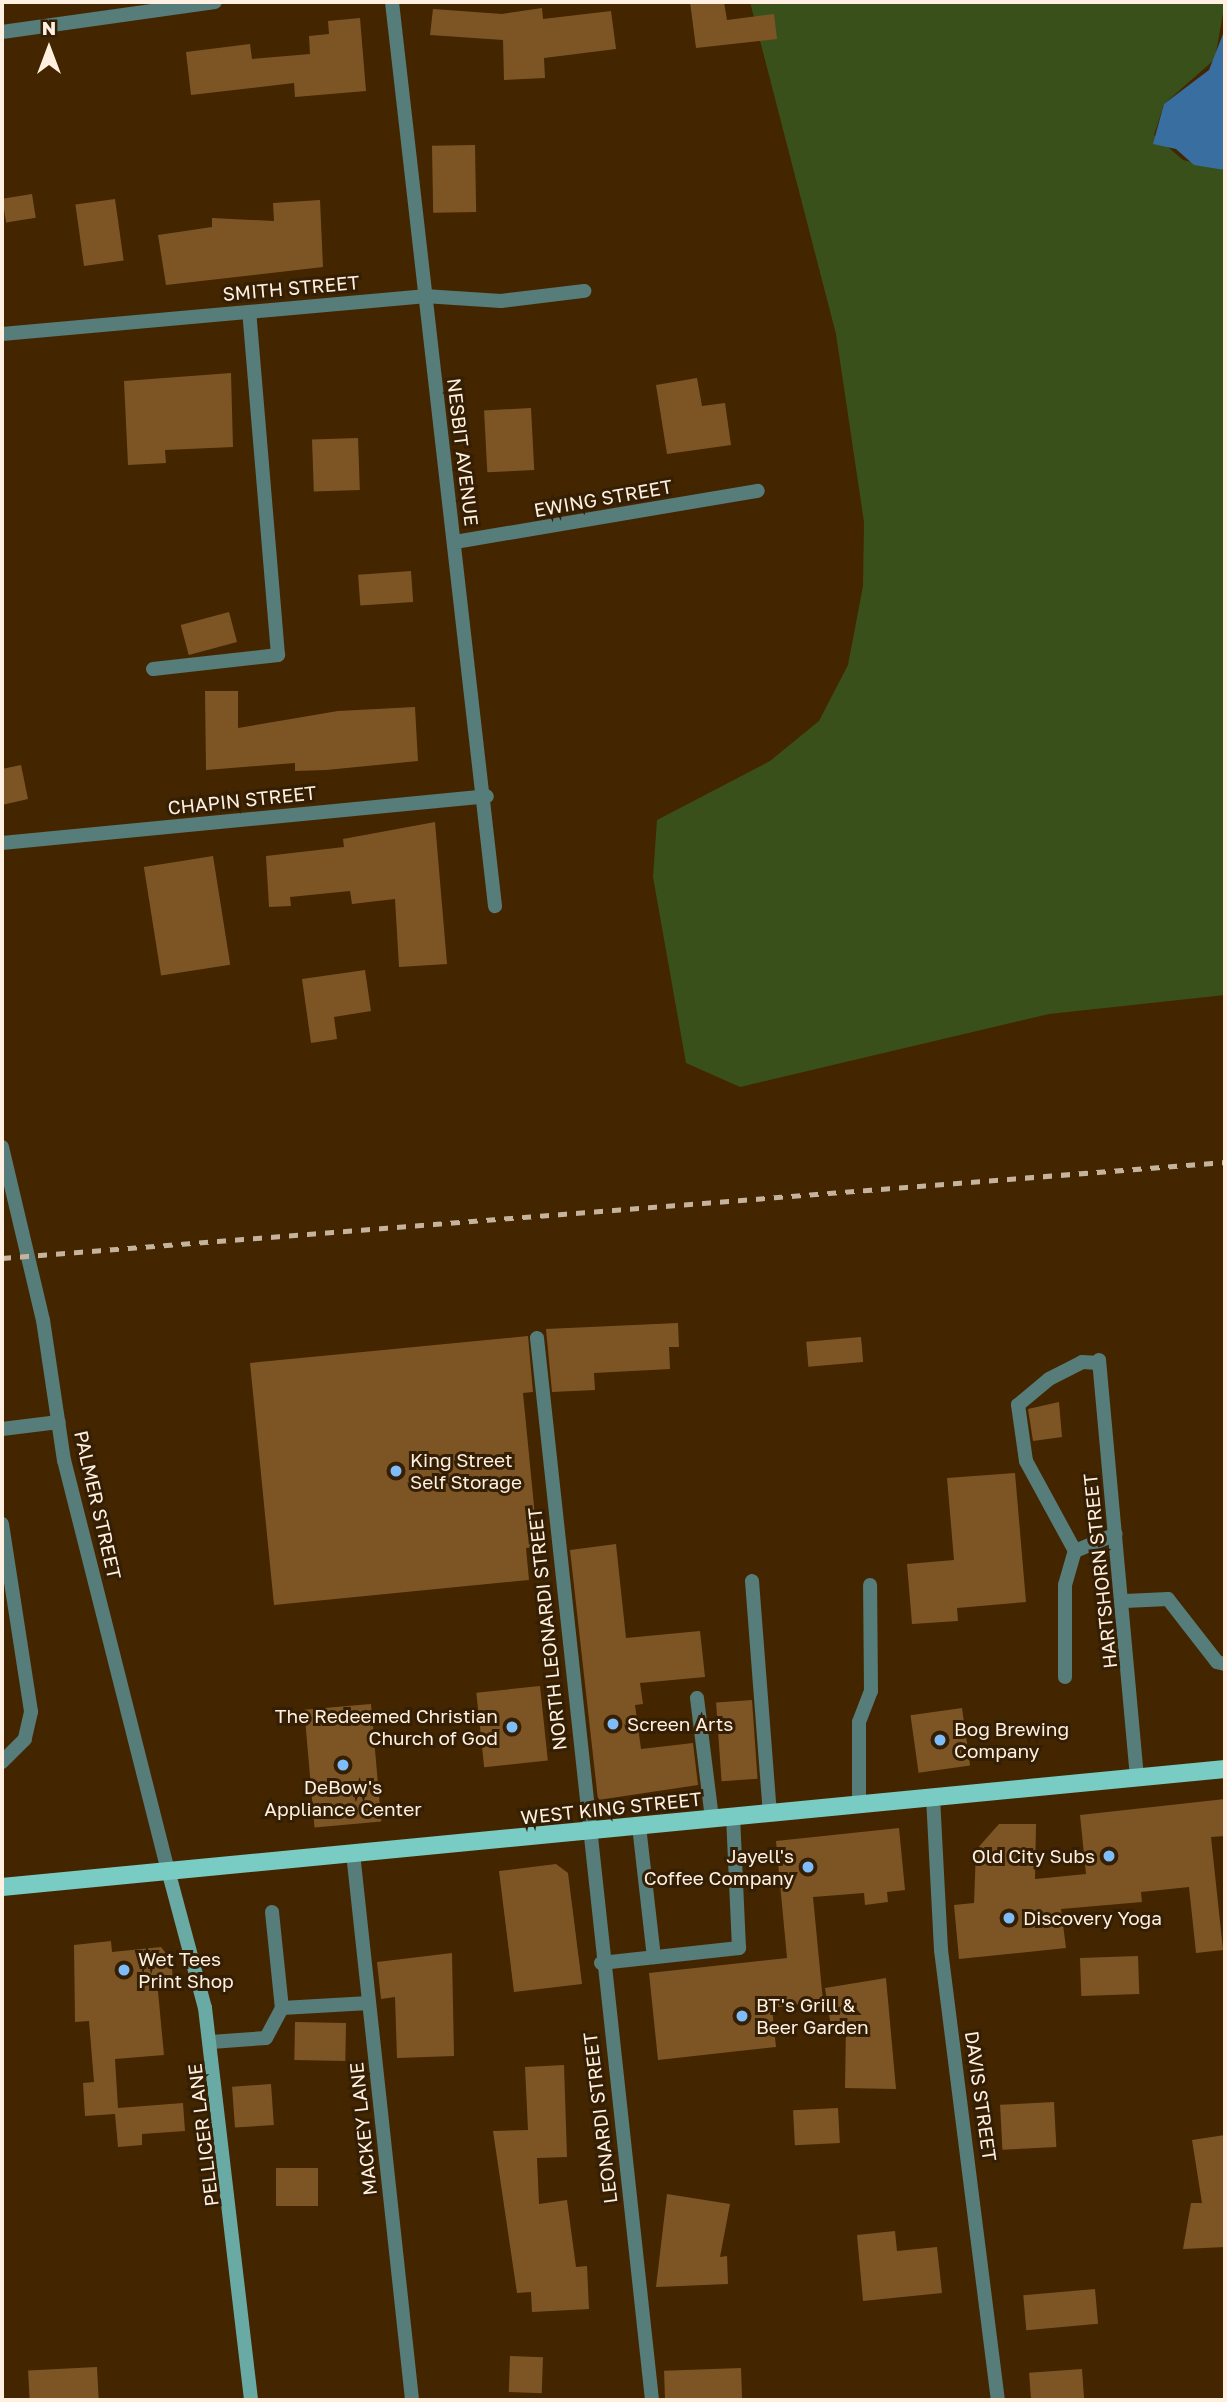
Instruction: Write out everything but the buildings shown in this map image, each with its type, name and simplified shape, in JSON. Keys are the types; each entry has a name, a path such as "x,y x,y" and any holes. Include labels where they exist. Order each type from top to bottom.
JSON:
{"main road":[{"name":"WEST KING STREET","path":"2,1887 1225,1769"},
{"name":"PELLICER LANE","path":"168,1870 211,2042 251,2400"}],"street":[{"path":"2,32 215,2"},
{"name":"NESBIT AVENUE","path":"392,2 424,296 486,796 495,906"},
{"name":"SMITH STREET","path":"2,334 424,296 501,301 584,291"},
{"path":"153,669 278,655 249,312"},
{"name":"EWING STREET","path":"455,542 758,491"},
{"name":"CHAPIN STREET","path":"2,842 486,796"},
{"name":"PALMER STREET","path":"2,1147 43,1320 58,1422 168,1870"},
{"name":"NORTH LEONARDI STREET","path":"537,1338 586,1832"},
{"name":"HARTSHORN STREET","path":"1075,1551 1026,1461 1017,1405 1049,1379 1082,1362 1099,1361 1125,1601 1137,1778"},
{"path":"2,1429 58,1422"},
{"path":"2,1524 31,1712 25,1739 2,1762"},
{"path":"1065,1676 1065,1585 1075,1551 1116,1534"},
{"path":"752,1581 770,1813"},
{"path":"859,1804 859,1722 871,1691 870,1585"},
{"path":"1125,1601 1168,1599 1225,1664"},
{"path":"696,1698 712,1819"},
{"name":"DAVIS STREET","path":"933,1797 941,1950 998,2400"},
{"path":"601,1963 739,1948 733,1817"},
{"path":"639,1826 654,1957"},
{"name":"LEONARDI STREET","path":"586,1832 652,2400"},
{"name":"MACKEY LANE","path":"353,1853 412,2400"},
{"path":"211,2042 266,2038 282,2008 272,1912"},
{"path":"282,2008 369,2003"}],"green space":[{"path":"750,2 1225,2 1215,59 1164,104 1154,135 1183,160 1225,170 1225,995 1049,1014 740,1087 686,1063 653,877 657,820 770,761 819,721 848,665 863,586 864,522 836,334"}],"water":[{"path":"1225,29 1225,170 1194,165 1176,149 1153,144 1164,104 1209,70"}],"railway":[{"path":"2,1258 1225,1162"}],"place":[{"name":"King Street Self Storage","path":"396,1471"},
{"name":"Screen Arts","path":"613,1724"},
{"name":"The Redeemed Christian Church of God","path":"512,1727"},
{"name":"Bog Brewing Company","path":"940,1740"},
{"name":"DeBow's Appliance Center","path":"343,1765"},
{"name":"Old City Subs","path":"1109,1856"},
{"name":"Jayell's Coffee Company","path":"808,1867"},
{"name":"Discovery Yoga","path":"1009,1918"},
{"name":"Wet Tees Print Shop","path":"124,1970"},
{"name":"BT's Grill & Beer Garden","path":"742,2016"}]}
